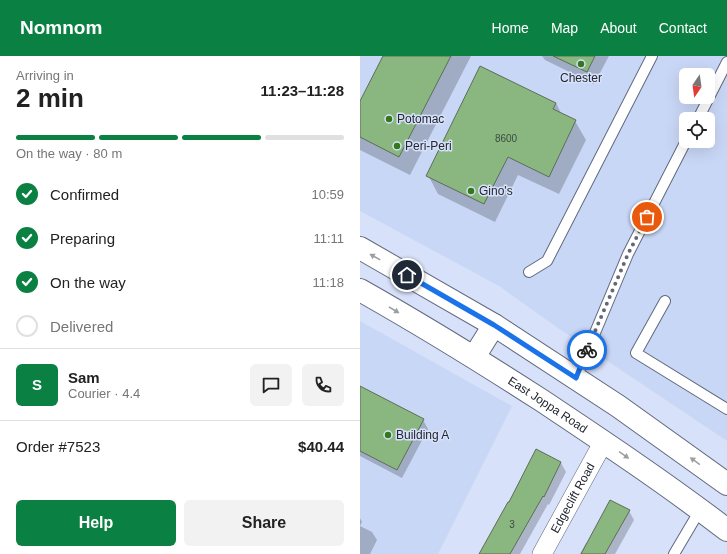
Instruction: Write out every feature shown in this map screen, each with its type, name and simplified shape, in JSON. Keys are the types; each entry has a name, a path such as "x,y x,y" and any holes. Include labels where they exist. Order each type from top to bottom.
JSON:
{"main road":[{"path":"360,248 494,325 663,437 727,484"},
{"name":"East Joppa Road","path":"360,290 474,357 604,441 727,530"},
{"path":"474,357 494,325"}],"street":[{"name":"Edgeclift Road","path":"542,554 604,441"}],"lane":[{"path":"528,272 547,261 652,56"},
{"path":"702,112 727,62"},
{"path":"576,378 628,254 682,148"},
{"path":"664,301 636,353 727,408"},
{"path":"674,554 700,510"}],"shaded area":[{"path":"360,56 727,56 727,441 558,328 499,286 360,211"},
{"path":"360,321 512,406 438,554 360,554"}],"building":[{"name":"Potomac","path":"383,56 451,56 399,157 360,137 360,101"},
{"name":"Chester","path":"553,56 595,56 587,72"},
{"path":"480,66 556,103 553,109 576,120 549,177 508,157 484,204 426,176"},
{"name":"Building A","path":"360,386 424,419 397,470 360,451"},
{"path":"536,449 561,462 544,497 543,496 510,554 479,554 509,502"},
{"path":"610,500 630,510 605,554 581,554"}],"way so far":[{"path":"587,350 628,254 647,217"}],"place":[{"name":"Chester","path":"581,64"},
{"name":"Potomac","path":"389,119"},
{"name":"Peri-Peri","path":"397,146"},
{"name":"Gino's","path":"471,191"},
{"name":"Building A","path":"388,435"}],"route":[{"path":"407,275 494,325 576,378 587,350"}]}
